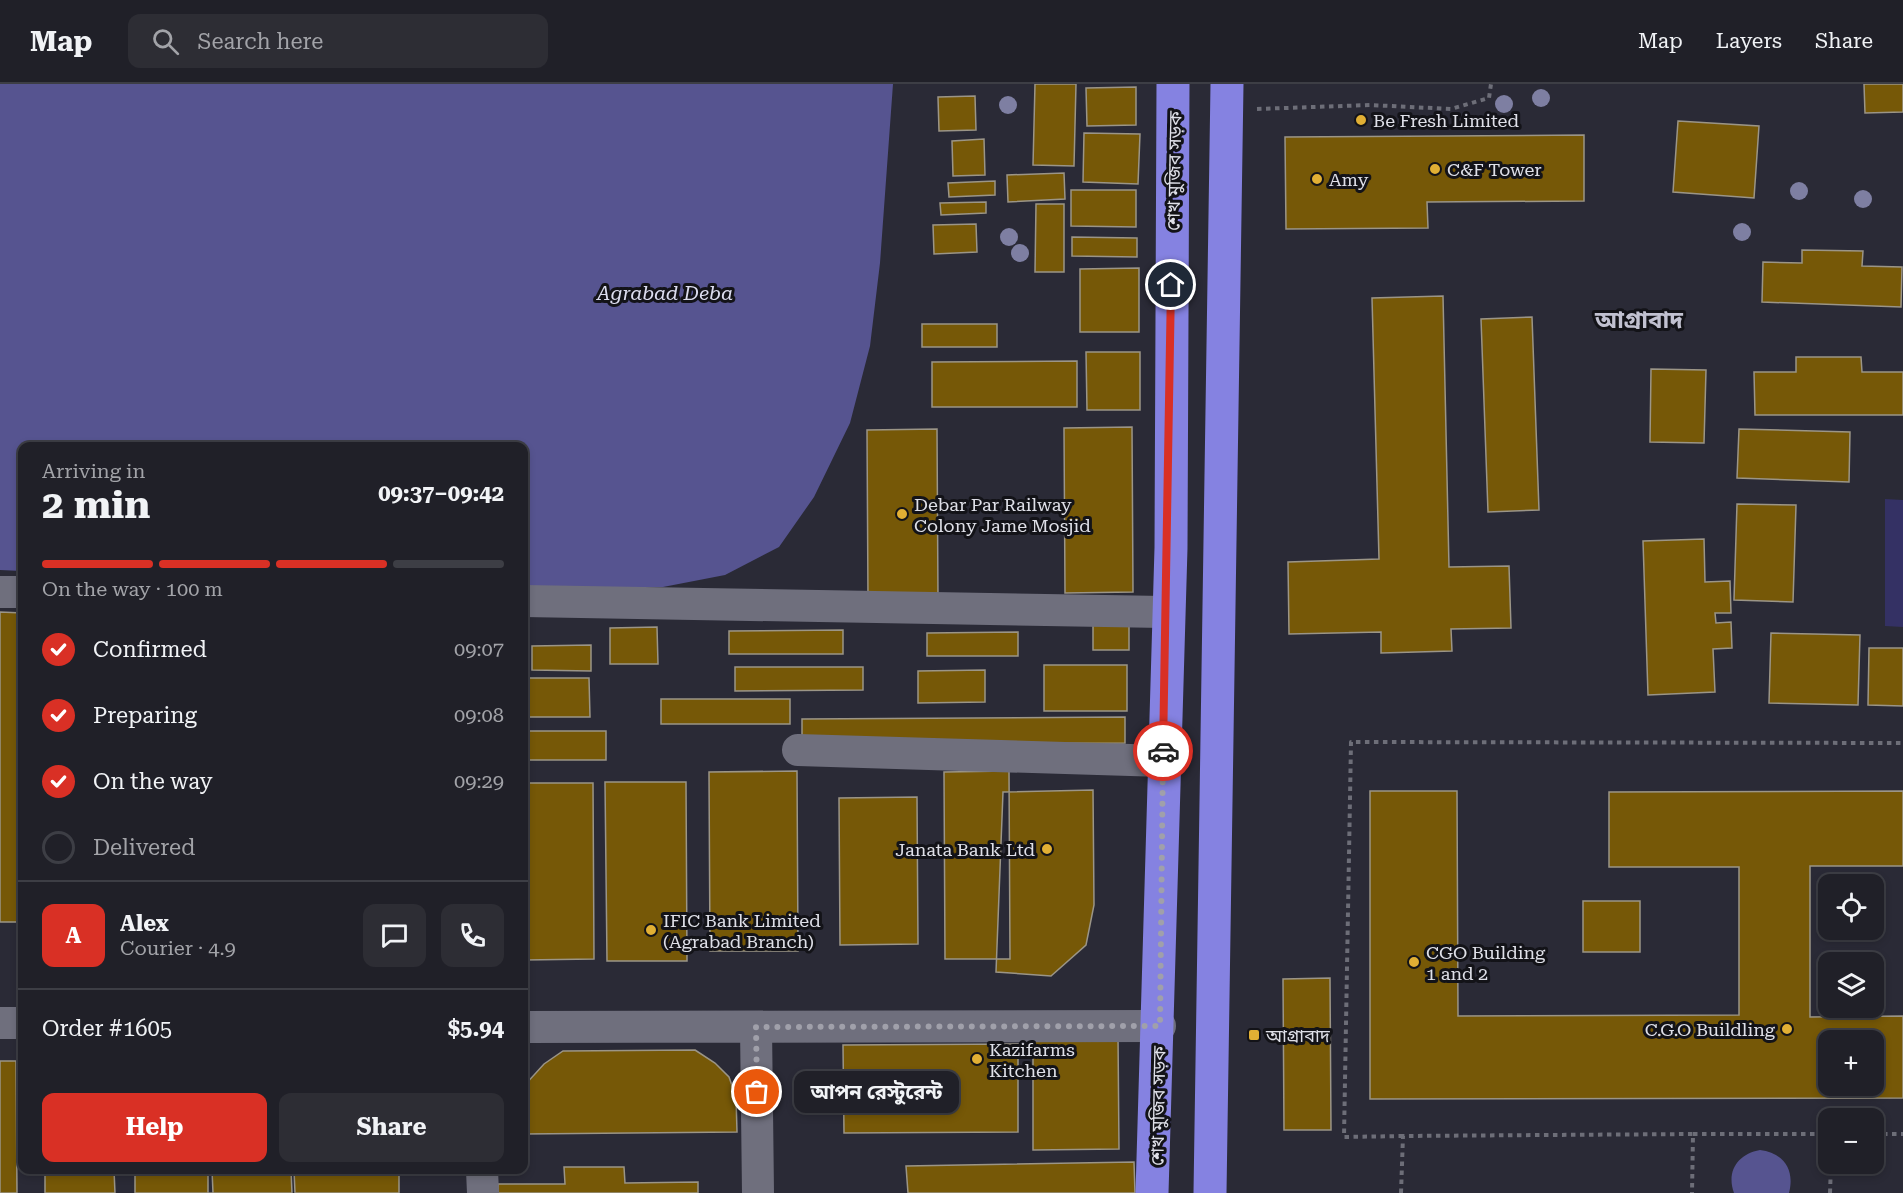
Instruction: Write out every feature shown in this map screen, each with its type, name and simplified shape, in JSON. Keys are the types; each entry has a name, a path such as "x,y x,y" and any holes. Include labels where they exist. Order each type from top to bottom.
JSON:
{"highway":[{"name":"শেখ মুজিব সড়ক","path":"1156,1193 1174,84"},
{"path":"1196,1193 1199,669 1221,93"},
{"path":"1210,1193 1221,93"},
{"path":"1152,1193 1171,548 1172,227"}],"street":[{"path":"0,592 18,592"},
{"path":"528,601 1164,612"},
{"path":"798,750 1163,761"},
{"path":"0,1023 18,1023"},
{"path":"528,1027 1160,1026"},
{"path":"756,1027 758,1193"},
{"path":"482,1174 483,1193"}],"path":[{"path":"1221,93 1451,109 1489,98 1491,84"},
{"path":"1818,1134 1344,1137 1351,742 1903,743"},
{"path":"1692,1193 1693,1134"},
{"path":"1884,1134 1903,1134"},
{"path":"1401,1193 1403,1136"},
{"path":"1830,1193 1831,1174"}],"shaded area":[{"path":"1885,499 1903,500 1903,627 1885,626"}],"water":[{"name":"Agrabad Deba","path":"0,84 893,84 880,263 870,346 850,423 814,497 779,547 725,575 663,587 528,587 528,442 18,442 18,571 0,570"},
{"path":"1760,1150 1776,1155 1786,1164 1790,1177 1789,1193 1734,1193 1732,1178 1736,1165 1746,1155"}],"building":[{"path":"1035,84 1076,84 1074,166 1033,165"},
{"path":"1864,84 1903,84 1903,112 1865,113"},
{"path":"1136,87 1136,125 1087,126 1086,88"},
{"path":"975,96 976,130 939,131 938,97"},
{"path":"1678,121 1759,126 1754,198 1673,192"},
{"path":"1084,133 1140,134 1138,184 1083,182"},
{"name":"C&F Tower","path":"1584,135 1584,201 1427,202 1428,228 1286,229 1285,137"},
{"path":"984,139 985,175 953,176 952,141"},
{"path":"1064,173 1065,199 1008,202 1007,175"},
{"path":"995,181 995,195 949,197 948,183"},
{"path":"1071,190 1136,190 1136,227 1071,226"},
{"path":"986,202 986,213 941,215 940,203"},
{"path":"1036,204 1064,204 1064,272 1035,272"},
{"path":"976,224 977,252 934,254 933,225"},
{"path":"1072,237 1137,238 1137,257 1072,256"},
{"path":"1802,250 1863,251 1862,266 1902,267 1901,307 1762,302 1763,262 1802,263"},
{"path":"1139,268 1139,332 1080,332 1080,269"},
{"path":"1443,296 1449,567 1509,566 1511,628 1451,629 1452,651 1381,653 1381,632 1289,634 1288,562 1379,559 1372,298"},
{"path":"1532,317 1539,510 1488,512 1481,319"},
{"path":"922,324 997,324 997,347 922,347"},
{"path":"1086,352 1140,352 1140,410 1087,410"},
{"path":"1796,357 1861,357 1862,372 1903,372 1903,415 1755,415 1754,372 1796,372"},
{"path":"1077,361 1077,407 932,407 932,362"},
{"path":"1651,369 1706,370 1704,443 1650,442"},
{"path":"1132,427 1133,592 1065,593 1064,428"},
{"name":"Debar Par Railway Colony Jame Mosjid","path":"937,429 938,599 868,600 867,430"},
{"path":"1739,429 1850,432 1849,482 1737,478"},
{"path":"1737,504 1796,505 1793,602 1734,600"},
{"path":"1704,539 1705,582 1730,581 1731,613 1715,613 1716,623 1731,622 1732,648 1713,649 1715,692 1648,695 1643,541"},
{"path":"0,612 18,613 18,922 0,922"},
{"path":"1093,623 1129,623 1129,650 1093,650"},
{"path":"657,627 658,664 610,664 610,628"},
{"path":"843,630 843,654 729,654 729,631"},
{"path":"1018,632 1018,656 927,656 927,633"},
{"path":"1771,633 1860,635 1858,705 1769,703"},
{"path":"591,645 591,671 532,670 532,646"},
{"path":"1869,648 1903,648 1903,706 1868,705"},
{"path":"1044,665 1127,665 1127,711 1044,711"},
{"path":"735,667 863,667 863,690 735,691"},
{"path":"985,670 985,702 918,703 918,671"},
{"path":"528,678 589,678 590,717 528,717"},
{"path":"661,699 790,699 790,724 661,724"},
{"path":"1125,717 1125,743 802,744 802,719"},
{"path":"528,731 606,731 606,760 528,760"},
{"path":"797,771 798,951 710,951 709,772"},
{"path":"1009,771 1010,959 945,959 944,772"},
{"path":"605,782 686,782 687,961 607,961"},
{"path":"528,783 593,783 594,959 528,960"},
{"name":"Janata Bank Ltd","path":"1093,790 1094,905 1086,945 1051,976 996,972 1003,792"},
{"name":"CGO Building 1 and 2","path":"1370,791 1457,791 1458,1016 1739,1015 1739,867 1609,867 1609,792 1903,791 1903,866 1810,866 1810,1017 1903,1016 1903,1098 1370,1099"},
{"path":"917,797 918,944 840,945 839,798"},
{"path":"1583,901 1640,901 1640,952 1583,952"},
{"path":"1330,978 1331,1130 1284,1130 1283,979"},
{"path":"1118,1036 1119,1149 1033,1150 1033,1037"},
{"path":"1018,1044 1018,1132 844,1133 843,1045"},
{"path":"695,1050 715,1063 729,1077 736,1097 737,1132 528,1134 528,1082 544,1064 563,1051"},
{"path":"0,1061 16,1061 17,1193 0,1193"},
{"path":"1134,1162 1135,1193 908,1193 906,1166"},
{"path":"564,1167 624,1167 625,1183 698,1182 698,1193 498,1193 498,1184 565,1184"},
{"path":"45,1174 114,1174 115,1193 45,1193"},
{"path":"135,1174 212,1174 213,1193 135,1193"},
{"path":"208,1174 291,1174 292,1193 208,1193"},
{"path":"294,1174 399,1174 399,1193 295,1193"}],"way so far":[{"path":"757,1092 756,1027 1160,1026 1163,751"}],"place":[{"name":"Be Fresh Limited","path":"1361,120"},
{"name":"C&F Tower","path":"1435,169"},
{"name":"Amy","path":"1317,179"},
{"name":"Debar Par Railway Colony Jame Mosjid","path":"902,514"},
{"name":"Janata Bank Ltd","path":"1047,849"},
{"name":"IFIC Bank Limited (Agrabad Branch)","path":"651,930"},
{"name":"CGO Building 1 and 2","path":"1414,962"},
{"name":"C.G.O Buildling","path":"1787,1029"},
{"name":"আগ্রাবাদ","path":"1254,1035"},
{"name":"Kazifarms Kitchen","path":"977,1059"},
{"name":"আপন রেস্টুরেন্ট","path":"757,1092"}],"district":[{"name":"আগ্রাবাদ","path":"1639,320"}],"route":[{"path":"1163,751 1171,285"}]}
